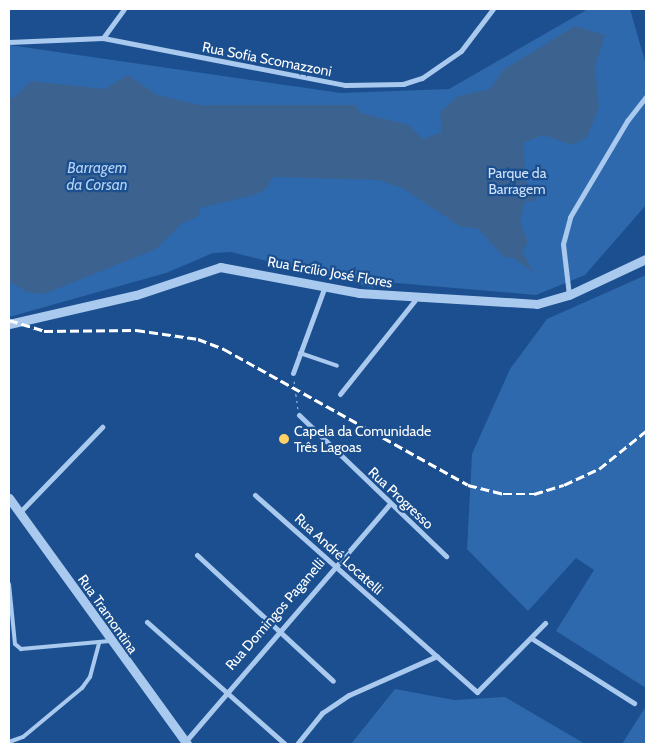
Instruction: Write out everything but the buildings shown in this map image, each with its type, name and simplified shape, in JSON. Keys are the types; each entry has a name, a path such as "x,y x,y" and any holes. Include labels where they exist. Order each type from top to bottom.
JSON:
{"street":[{"path":"102,38 124,9"},
{"name":"Rua Sofia Scomazzoni","path":"9,42 102,38 345,85 403,84 422,78 461,51 493,9"},
{"path":"569,295 563,252 570,217 627,121 646,97"},
{"name":"Rua Ercílio José Flores","path":"9,324 136,295 220,267 415,300 537,304 569,295 646,259"},
{"path":"294,376 325,286"},
{"path":"340,394 415,300"},
{"name":"Rua Progresso","path":"299,414 390,504 446,556"},
{"path":"19,513 102,427"},
{"name":"Rua André Locatelli","path":"255,495 337,565 436,656 481,691 531,638"},
{"name":"Rua Tramontina","path":"9,498 185,744"},
{"name":"Rua Domingos Paganelli","path":"185,744 224,692 390,504"},
{"path":"198,555 333,681"},
{"path":"147,622 285,744"},
{"path":"545,623 531,638 634,703"},
{"path":"297,744 322,713 349,695 436,656"}],"lane":[{"path":"300,354 338,366"},
{"path":"9,584 15,644 21,649 110,641"},
{"path":"9,742 23,737 82,688 90,677 99,643"}],"path":[{"path":"294,376 299,414"}],"green space":[{"name":"Parque da Barragem","path":"588,9 630,9 646,65 646,205 585,275 536,295 373,281 374,288 231,252 213,253 166,273 9,317 9,45 341,93 449,89"},
{"path":"646,275 646,688 556,631 594,570 576,558 528,611 467,549 472,454 510,369 547,319"},
{"path":"395,689 454,700 505,697 585,744 351,744"},
{"path":"646,706 646,744 622,744"}],"water":[{"name":"Barragem da Corsan","path":"575,26 605,35 595,67 599,107 587,137 572,145 543,135 524,143 525,180 537,196 535,201 525,201 520,220 528,243 522,251 533,272 512,257 505,258 477,228 461,227 404,189 379,180 273,177 266,189 254,195 200,208 199,216 181,224 156,249 44,294 27,292 9,281 9,97 14,98 31,81 105,89 128,75 157,95 199,105 355,105 361,113 409,125 423,139 442,132 440,112 458,96 490,89 503,70"}],"railway":[{"path":"9,320 44,331 136,330 198,339 224,349 468,485 503,494 534,494 564,485 599,469 646,431"}],"place":[{"name":"Capela da Comunidade Três Lagoas","path":"284,439"}]}
